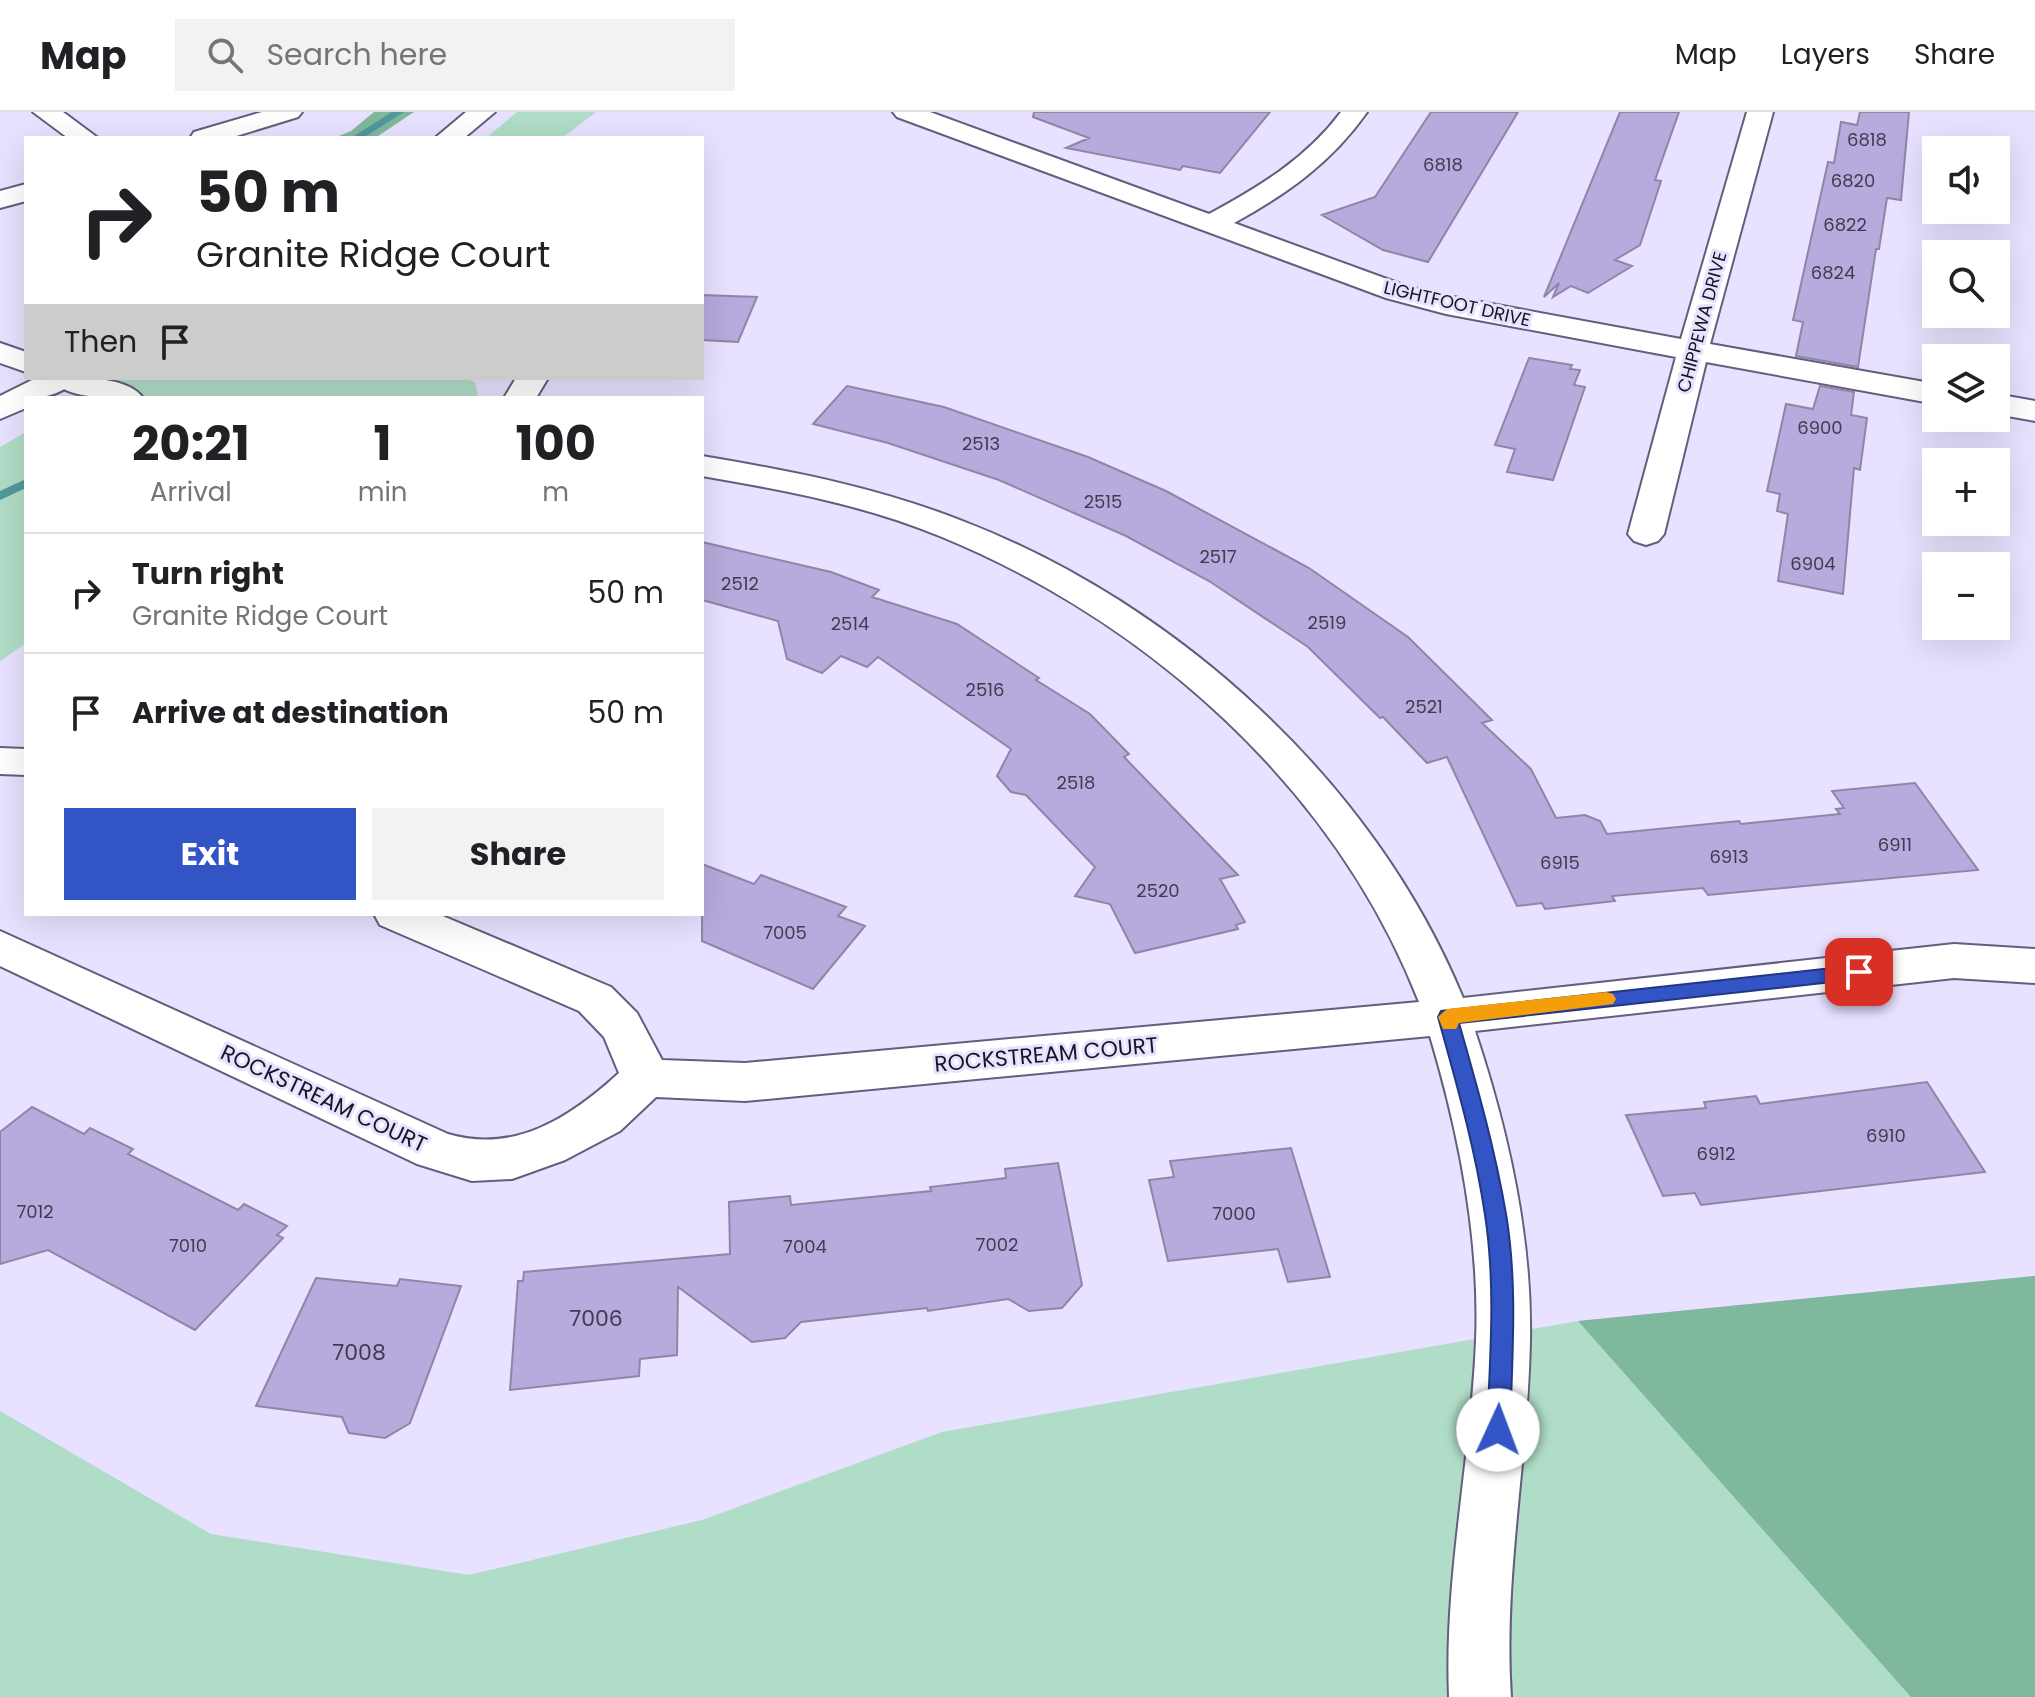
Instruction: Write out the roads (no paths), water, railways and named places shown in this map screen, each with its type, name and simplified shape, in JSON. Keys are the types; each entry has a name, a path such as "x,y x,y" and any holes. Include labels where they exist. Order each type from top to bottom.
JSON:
{"street":[{"path":"46,112 82,136"},
{"path":"210,136 289,112"},
{"path":"451,136 482,112"},
{"name":"LIGHTFOOT DRIVE","path":"906,112 1354,278 1446,305 1922,392"},
{"path":"1211,224 1272,191 1302,170 1329,146 1354,112"},
{"name":"CHIPPEWA DRIVE","path":"1646,534 1760,112"},
{"path":"0,200 24,193"},
{"path":"0,352 24,362"},
{"path":"26,396 59,380"},
{"path":"69,380 121,396"},
{"path":"0,409 24,397"},
{"path":"2010,407 2035,411"},
{"path":"704,466 873,501 943,526 1032,566 1117,614 1190,666 1250,719 1309,783 1362,852 1408,931 1447,1017 1475,1114 1496,1216 1503,1310 1498,1430 1482,1555 1477,1651 1480,1697"},
{"path":"0,761 24,762"},
{"path":"401,916 595,999 614,1013 632,1038 645,1078"},
{"name":"ROCKSTREAM COURT","path":"0,947 421,1144 472,1161 512,1159 547,1146 603,1117 645,1078 745,1082 1447,1017 1954,961 2035,966"}],"waterway":[{"path":"359,136 399,112"},
{"path":"0,496 24,484"}]}
